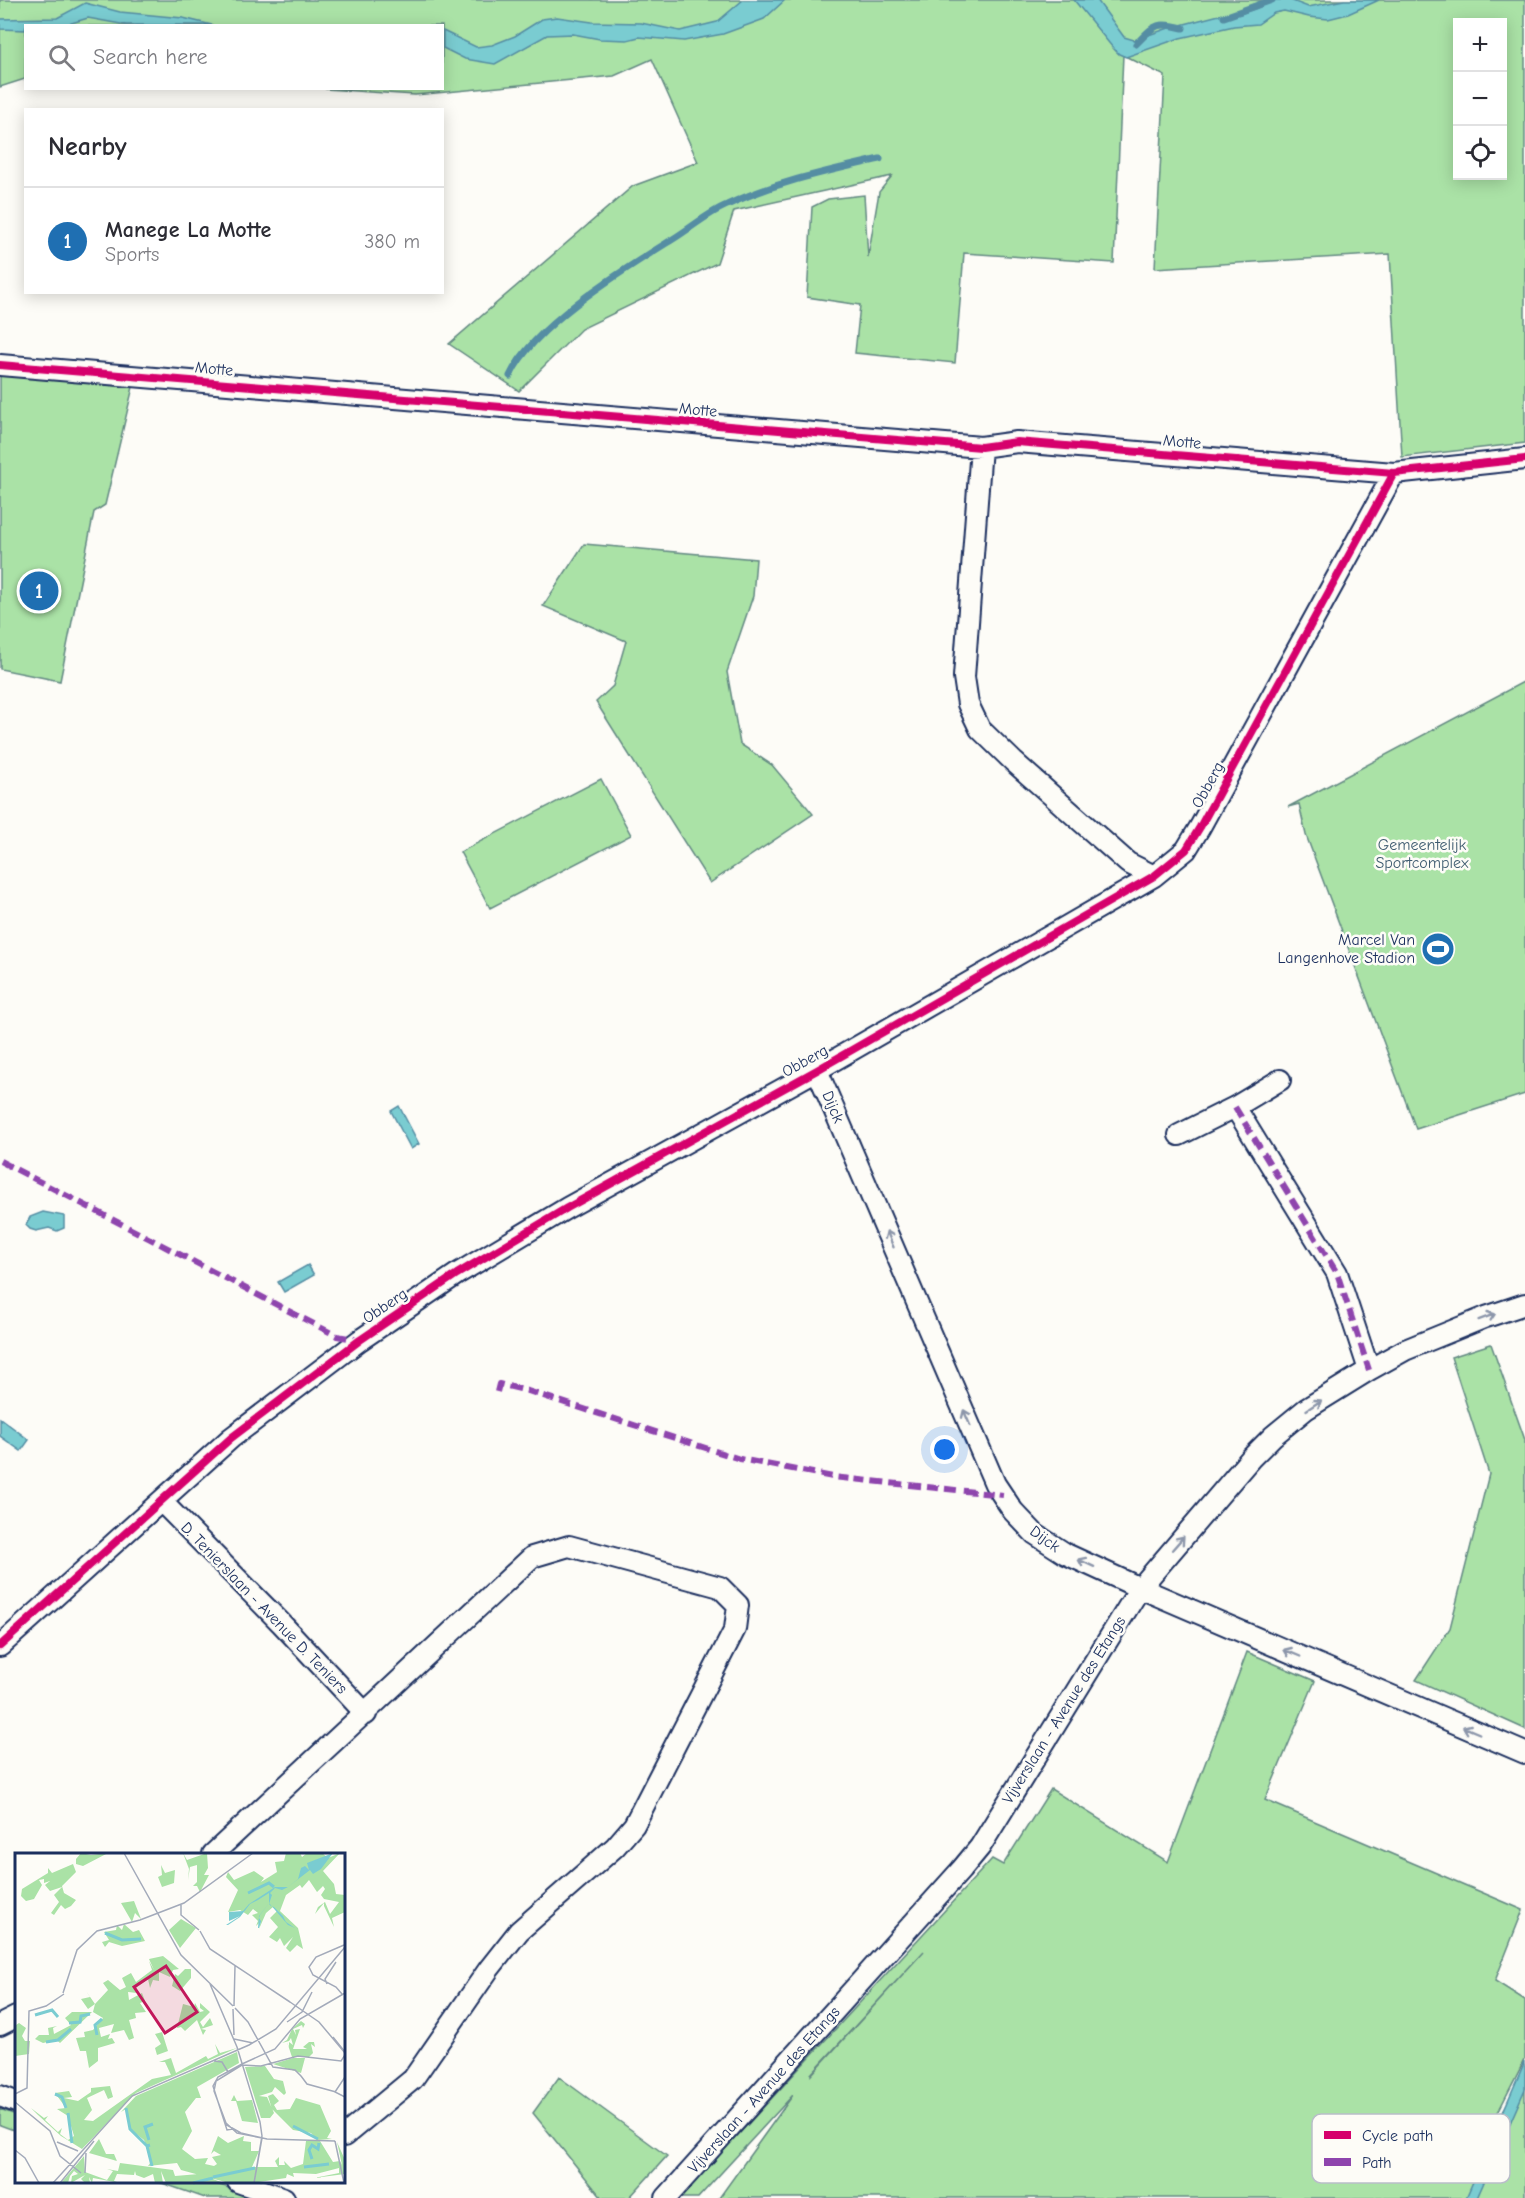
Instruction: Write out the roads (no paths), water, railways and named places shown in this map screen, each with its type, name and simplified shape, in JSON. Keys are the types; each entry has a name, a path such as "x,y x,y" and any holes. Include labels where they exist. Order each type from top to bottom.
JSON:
{"street":[{"name":"Motte","path":"0,365 981,447 1017,442 1394,472"},
{"path":"981,447 964,677 968,704 980,729 1014,762 1128,863 1154,876"},
{"path":"1394,472 1525,459"},
{"name":"Obberg","path":"0,1646 162,1502 188,1475 276,1402 360,1340 457,1274 567,1208 817,1070 1154,876 1186,850 1394,472"},
{"name":"Dijck","path":"817,1070 995,1484 1013,1511 1035,1534 1066,1554 1140,1588 1525,1753"},
{"path":"1179,1135 1235,1107 1280,1080"},
{"path":"1235,1107 1337,1273 1370,1370"},
{"name":"Vijverslaan - Avenue des Etangs","path":"666,2198 980,1847 1140,1588 1251,1458 1306,1409 1405,1350 1486,1317 1525,1304"},
{"name":"D. Tenierslaan - Avenue D. Teniers","path":"162,1502 281,1623 366,1714"},
{"path":"214,1853 532,1557 569,1546 720,1587 738,1605 735,1629 634,1825 615,1847 519,1932 489,1969 413,2079 345,2135"},
{"path":"0,2025 15,2018"},
{"path":"0,2096 15,2102"},
{"path":"244,2183 285,2198 292,2183"}],"water":[{"path":"743,0 785,0 764,19 723,34 684,41 639,37 627,40 600,39 573,34 547,35 495,64 465,59 444,48 444,31 476,47 492,45 515,36 542,19 557,17 592,22 641,23 680,31 717,22"},
{"path":"1074,0 1097,0 1124,37 1134,40 1223,14 1240,14 1257,8 1267,0 1290,0 1308,7 1344,0 1379,0 1348,14 1328,19 1284,11 1274,13 1258,24 1234,26 1180,38 1126,57 1113,48"},
{"path":"85,3 120,12 183,18 208,24 121,24 88,18 68,24 24,24 24,30 0,29 0,19 57,18"},
{"path":"399,1106 419,1144 411,1149 391,1111"},
{"path":"43,1212 64,1216 64,1228 57,1231 49,1228 36,1231 26,1225 30,1217"},
{"path":"308,1265 314,1275 284,1292 278,1282"},
{"path":"0,1418 29,1440 21,1451 0,1436"},
{"path":"1525,2061 1525,2089 1510,2123 1510,2114 1502,2114"},
{"path":"1472,2183 1484,2183 1477,2198 1466,2198"}],"waterway":[{"path":"1224,17 1272,0"},
{"path":"1136,44 1157,26 1183,28"},
{"path":"510,376 522,356 539,337 582,299 713,212 783,184 880,159"}],"place":[{"name":"Manege La Motte","path":"39,591"},
{"name":"Marcel Van Langenhove Stadion","path":"1438,949"}],"park label":[{"name":"Gemeentelijk Sportcomplex","path":"1422,854"}]}
